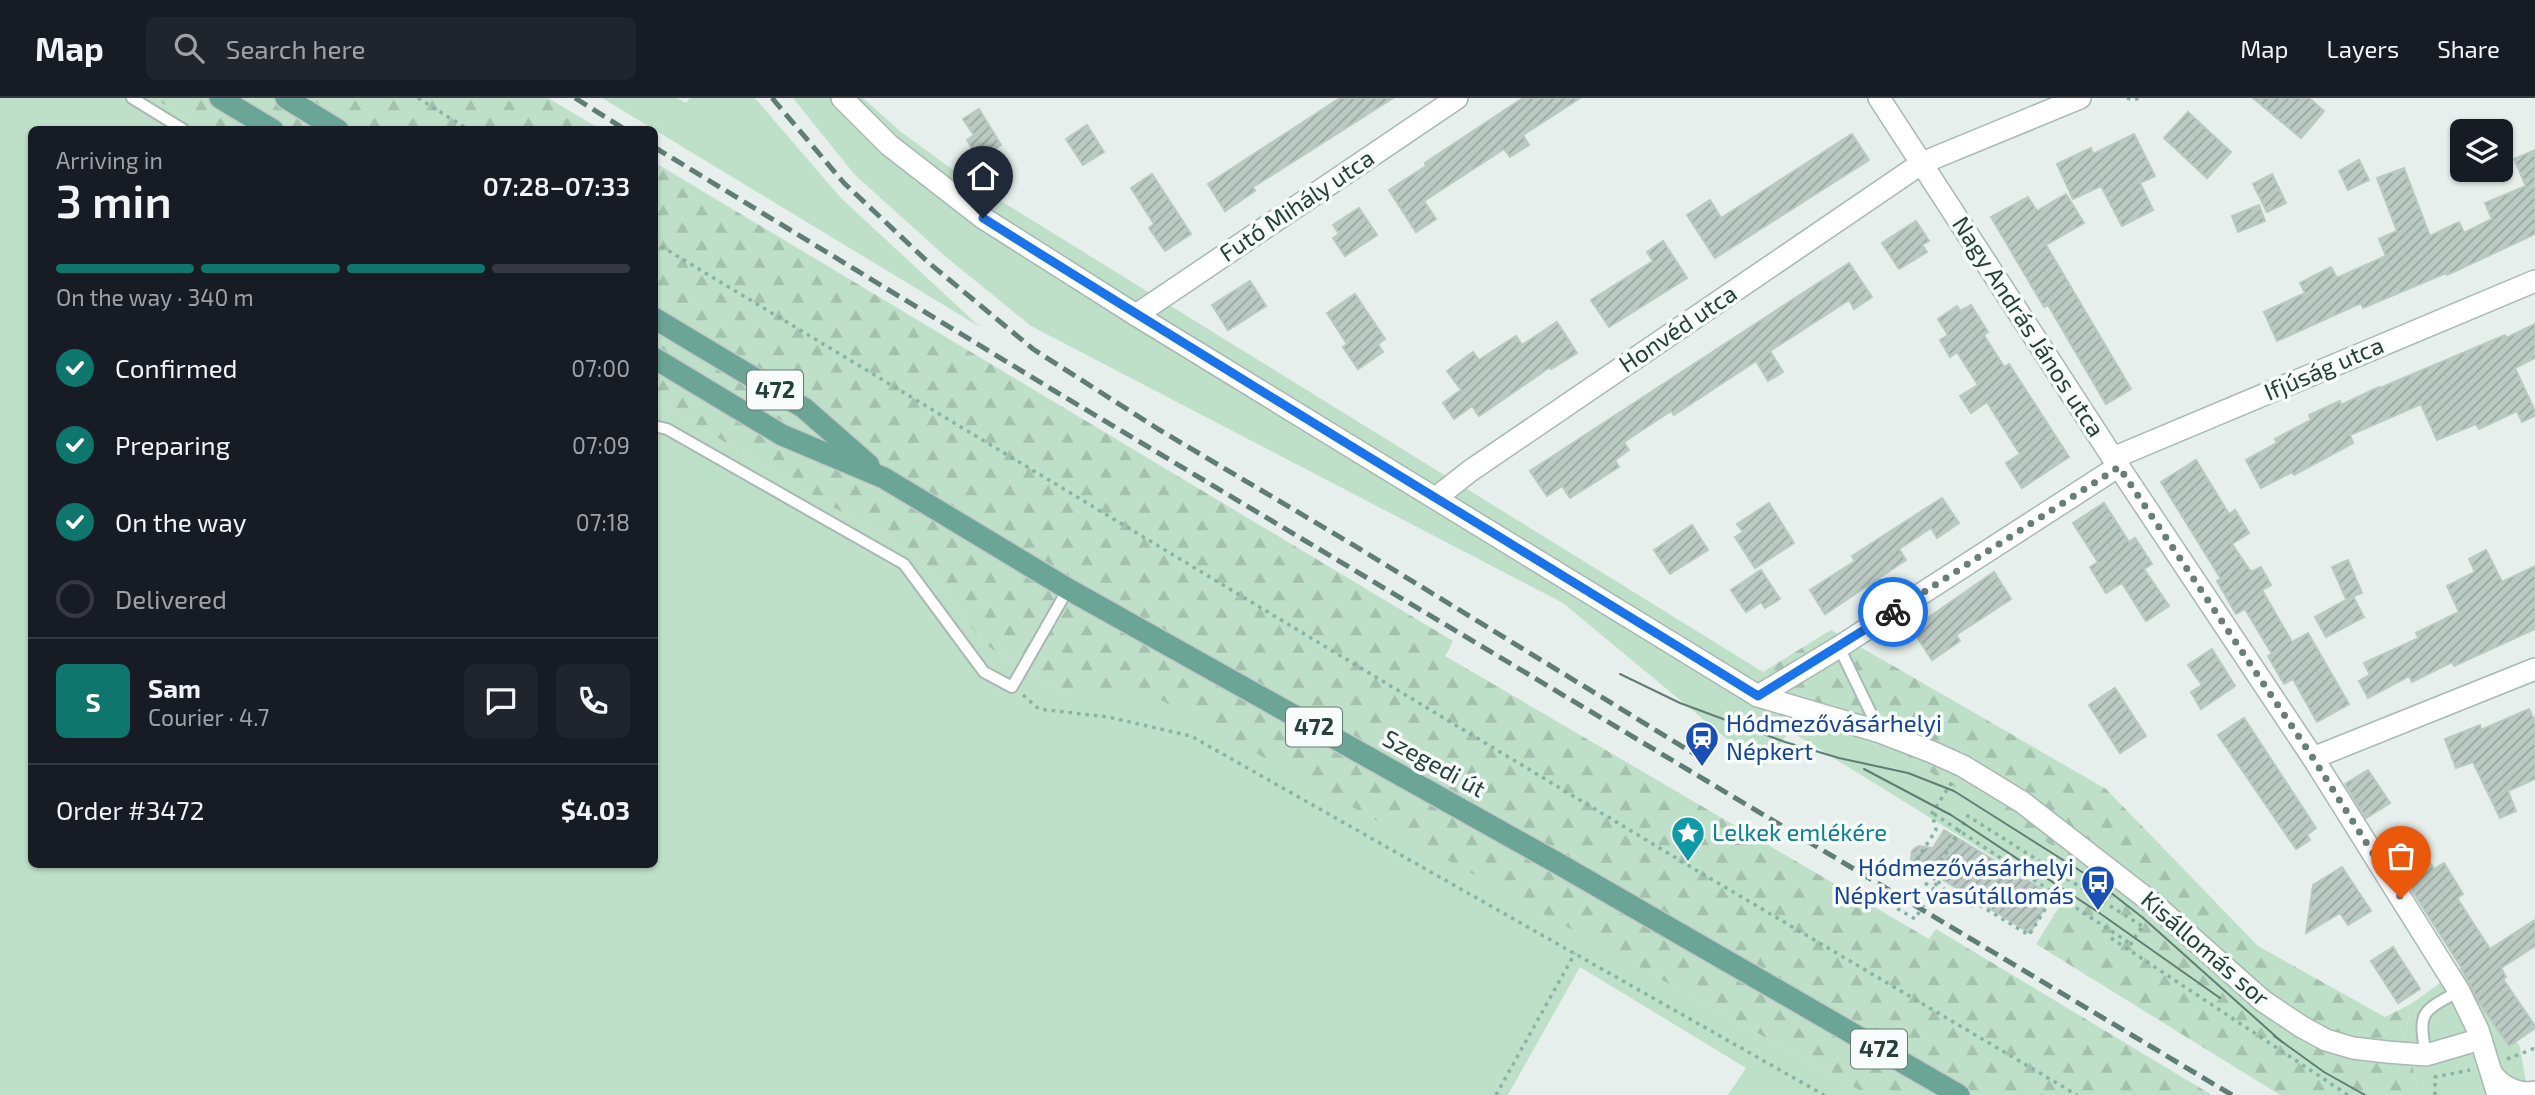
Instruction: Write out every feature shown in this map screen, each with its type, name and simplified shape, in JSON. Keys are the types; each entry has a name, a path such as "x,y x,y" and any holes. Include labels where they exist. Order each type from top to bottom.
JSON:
{"main road":[{"path":"220,98 266,126"},
{"path":"286,98 332,126"},
{"name":"Szegedi út","path":"658,320 804,408 884,478"},
{"name":"Szegedi út","path":"658,360 782,435 884,478 1068,589 1559,864 1959,1095"}],"street":[{"name":"Kisállomás sor","path":"842,98 889,145 983,218 1136,315 1758,696 1880,732 1963,766 2022,802 2155,905 2263,1002 2302,1027 2326,1040 2353,1048 2426,1055 2481,1038"},
{"name":"Futó Mihály utca","path":"1136,315 1457,98"},
{"name":"Nagy András János utca","path":"1879,98 2313,758 2459,991 2481,1038 2498,1095"},
{"name":"Honvéd utca","path":"1437,497 1470,471 1922,163 2080,98"},
{"name":"Ifjúság utca","path":"1758,696 1839,647 2116,462 2535,281"},
{"path":"2313,758 2535,668"},
{"path":"2490,1071 2504,1086 2515,1092 2524,1095 2534,1093"},
{"path":"2490,1071 2490,1095"}],"lane":[{"path":"132,98 178,126"},
{"path":"658,427 667,429 904,564 984,672 1012,687 1068,589"},
{"path":"1839,647 1880,732"},
{"path":"2426,1055 2421,1024 2424,1016 2435,1004 2459,991"}],"path":[{"path":"418,98 463,126"},
{"path":"2127,98 2139,98"},
{"path":"658,244 1701,873 2077,1095"},
{"path":"1012,687 1039,709 1108,717 1191,736 1825,1095"},
{"path":"1963,766 1932,813 1936,830 1913,866 1932,876 1957,900 1969,906 1981,906 2029,935 2054,895"},
{"path":"1932,813 2131,944"},
{"path":"1932,876 1968,816 2142,926 2127,949"},
{"path":"1868,891 1915,919 1938,881"},
{"path":"1925,883 1934,888"},
{"path":"2111,938 2348,1095"},
{"path":"1496,1095 1576,953"}],"green space":[{"path":"0,98 153,98 200,126 28,126 28,868 658,868 658,405 665,406 923,561 983,643 1052,689 1157,697 1868,1095 1728,1095 1746,1068 1580,967 1508,1095 0,1095"},
{"path":"153,98 548,98 595,126 200,126"},
{"path":"602,98 677,98 686,103 690,98 755,98 841,198 980,327 658,132 658,126 648,126"},
{"path":"793,98 863,98 901,132 967,180 1763,672 2086,865 2063,900 1790,731 1762,768 1563,603 1031,326 946,257 855,175"},
{"path":"658,164 1453,641 1445,656 1929,939 1936,929 2212,1095 1868,1095 1157,698 1052,689 983,643 923,561 665,406 658,405"},
{"path":"1831,630 2106,789 2258,946 2385,1017 2411,1004 2405,1036 2419,1093 2280,1095 2036,944 2085,865 1763,672"},
{"path":"2465,965 2520,1047 2528,1095 2417,1095 2419,1093 2405,1036 2411,1004"}],"building":[{"path":"1340,98 1393,98 1253,187 1255,191 1225,211 1208,184"},
{"path":"1523,98 1580,98 1523,135 1529,145 1510,157 1504,149 1424,201 1436,219 1416,232 1389,190"},
{"path":"2253,98 2309,98 2324,111 2301,138"},
{"path":"979,109 1001,145 979,159 967,140 974,135 963,119"},
{"path":"2188,112 2231,152 2207,178 2164,138"},
{"path":"1087,125 1104,152 1083,165 1066,139"},
{"path":"1852,134 1869,160 1715,258 1687,215 1710,200 1721,218"},
{"path":"2134,134 2155,176 2140,183 2153,210 2122,226 2101,186 2073,199 2057,164 2091,148 2093,154"},
{"path":"2535,150 2535,234 2447,275 2446,273 2363,308 2361,303 2277,341 2264,312 2305,293 2300,283 2331,267 2337,278 2386,256 2379,239 2397,231 2377,178 2404,168 2430,236 2459,222 2464,233 2492,219 2485,203 2526,186 2514,159"},
{"path":"2359,160 2369,180 2348,190 2339,171"},
{"path":"1152,174 1191,234 1165,251 1149,228 1154,224 1131,188"},
{"path":"2272,174 2286,203 2267,212 2253,184"},
{"path":"2066,194 2084,223 2046,245 2131,389 2106,404 2048,305 2044,307 1991,217 2028,197 2037,211"},
{"path":"2259,205 2265,221 2238,232 2232,216"},
{"path":"1359,208 1377,235 1345,256 1333,238 1339,234 1333,225"},
{"path":"1916,221 1929,241 1922,245 1927,252 1899,269 1882,243"},
{"path":"1663,241 1687,278 1609,327 1591,300 1653,261 1647,252"},
{"path":"1849,263 1872,297 1854,309 1849,300 1770,351 1783,372 1768,381 1756,361 1674,415 1671,411 1624,442 1629,450 1615,460 1619,467 1570,498 1562,486 1547,496 1530,471"},
{"path":"1250,281 1266,306 1228,330 1212,305"},
{"path":"1355,294 1385,339 1378,344 1383,352 1358,369 1343,347 1347,344 1327,313"},
{"path":"1971,305 1988,332 1984,335 2004,367 2009,364 2069,457 2022,488 2006,463 2020,454 1987,402 1971,413 1960,396 1978,385 1957,352 1950,357 1940,340 1948,335 1938,319 1957,306 1960,311"},
{"path":"1557,322 1577,353 1551,369 1550,367 1479,416 1472,406 1454,419 1443,403 1461,390 1447,371 1473,352 1479,360 1516,336 1522,345"},
{"path":"2535,324 2535,358 2515,368 2535,416 2522,422 2517,411 2479,429 2476,424 2437,440 2421,404 2350,435 2353,443 2294,475 2292,472 2261,488 2246,460 2277,443 2275,439 2311,420 2309,415 2340,401 2341,405"},
{"path":"2196,460 2229,514 2235,510 2249,533 2232,544 2251,572 2261,567 2271,585 2262,590 2292,642 2308,633 2349,704 2317,722 2293,679 2284,684 2268,656 2272,654 2245,609 2236,614 2217,581 2221,579 2161,482"},
{"path":"1942,498 1959,523 1937,538 1931,528 1899,549 1906,560 1825,614 1810,590 1855,561 1852,556"},
{"path":"1769,503 1794,543 1755,568 1735,537 1743,532 1737,524"},
{"path":"2104,503 2129,542 2135,538 2152,564 2144,569 2169,606 2146,621 2122,583 2106,593 2090,567 2098,562 2073,523"},
{"path":"1692,525 1708,550 1670,574 1654,550"},
{"path":"2486,550 2502,582 2535,566 2535,629 2454,666 2452,662 2412,682 2409,676 2368,698 2359,681 2370,675 2364,663 2419,638 2416,633 2459,612 2447,586 2475,572 2469,559"},
{"path":"2348,560 2362,593 2346,599 2332,567"},
{"path":"1761,570 1780,599 1765,608 1761,602 1746,612 1731,590"},
{"path":"1994,572 2011,599 1956,635 1960,641 1932,660 1912,629"},
{"path":"2353,596 2364,617 2326,637 2315,617"},
{"path":"2212,649 2235,686 2201,709 2191,692 2202,685 2188,665"},
{"path":"2115,688 2146,736 2120,753 2089,705"},
{"path":"2529,709 2535,721 2535,779 2508,791 2516,811 2500,818 2473,762 2456,768 2445,739 2480,725 2481,730"},
{"path":"2244,718 2316,828 2307,835 2310,840 2296,849 2218,735"},
{"path":"2368,770 2390,803 2366,818 2345,784"},
{"path":"1944,830 2052,895 2030,933 1911,860 1915,848 1933,848"},
{"path":"2410,831 2434,869 2444,863 2463,894 2457,898 2490,949 2535,920 2535,946 2501,968 2506,977 2503,979 2535,1026 2509,1046 2477,999 2461,967 2385,848"},
{"path":"2342,867 2371,911 2348,925 2340,913 2306,933 2313,885"},
{"path":"2393,947 2420,989 2398,1003 2371,961"}],"tram line":[{"path":"1620,674 1680,703 1785,742 1839,758 1908,773 1954,791 2090,877 2115,896 2282,1042"},
{"path":"1864,769 1951,815 2098,912 2220,998"},
{"path":"2274,1036 2324,1072 2365,1095"}],"railway":[{"path":"575,98 620,126"},
{"path":"772,98 844,183 929,263 1033,349 1158,429 1706,761"},
{"path":"658,149 1053,390 2232,1095"}],"way so far":[{"path":"1893,612 2119,467 2313,758 2401,898"}],"place":[{"name":"Hódmezővásárhelyi Népkert","path":"1702,768"},
{"name":"Lelkek emlékére","path":"1688,863"},
{"name":"Hódmezővásárhelyi Népkert vasútállomás","path":"2098,912"}],"route":[{"path":"983,218 1136,315 1758,696 1893,612"}]}
